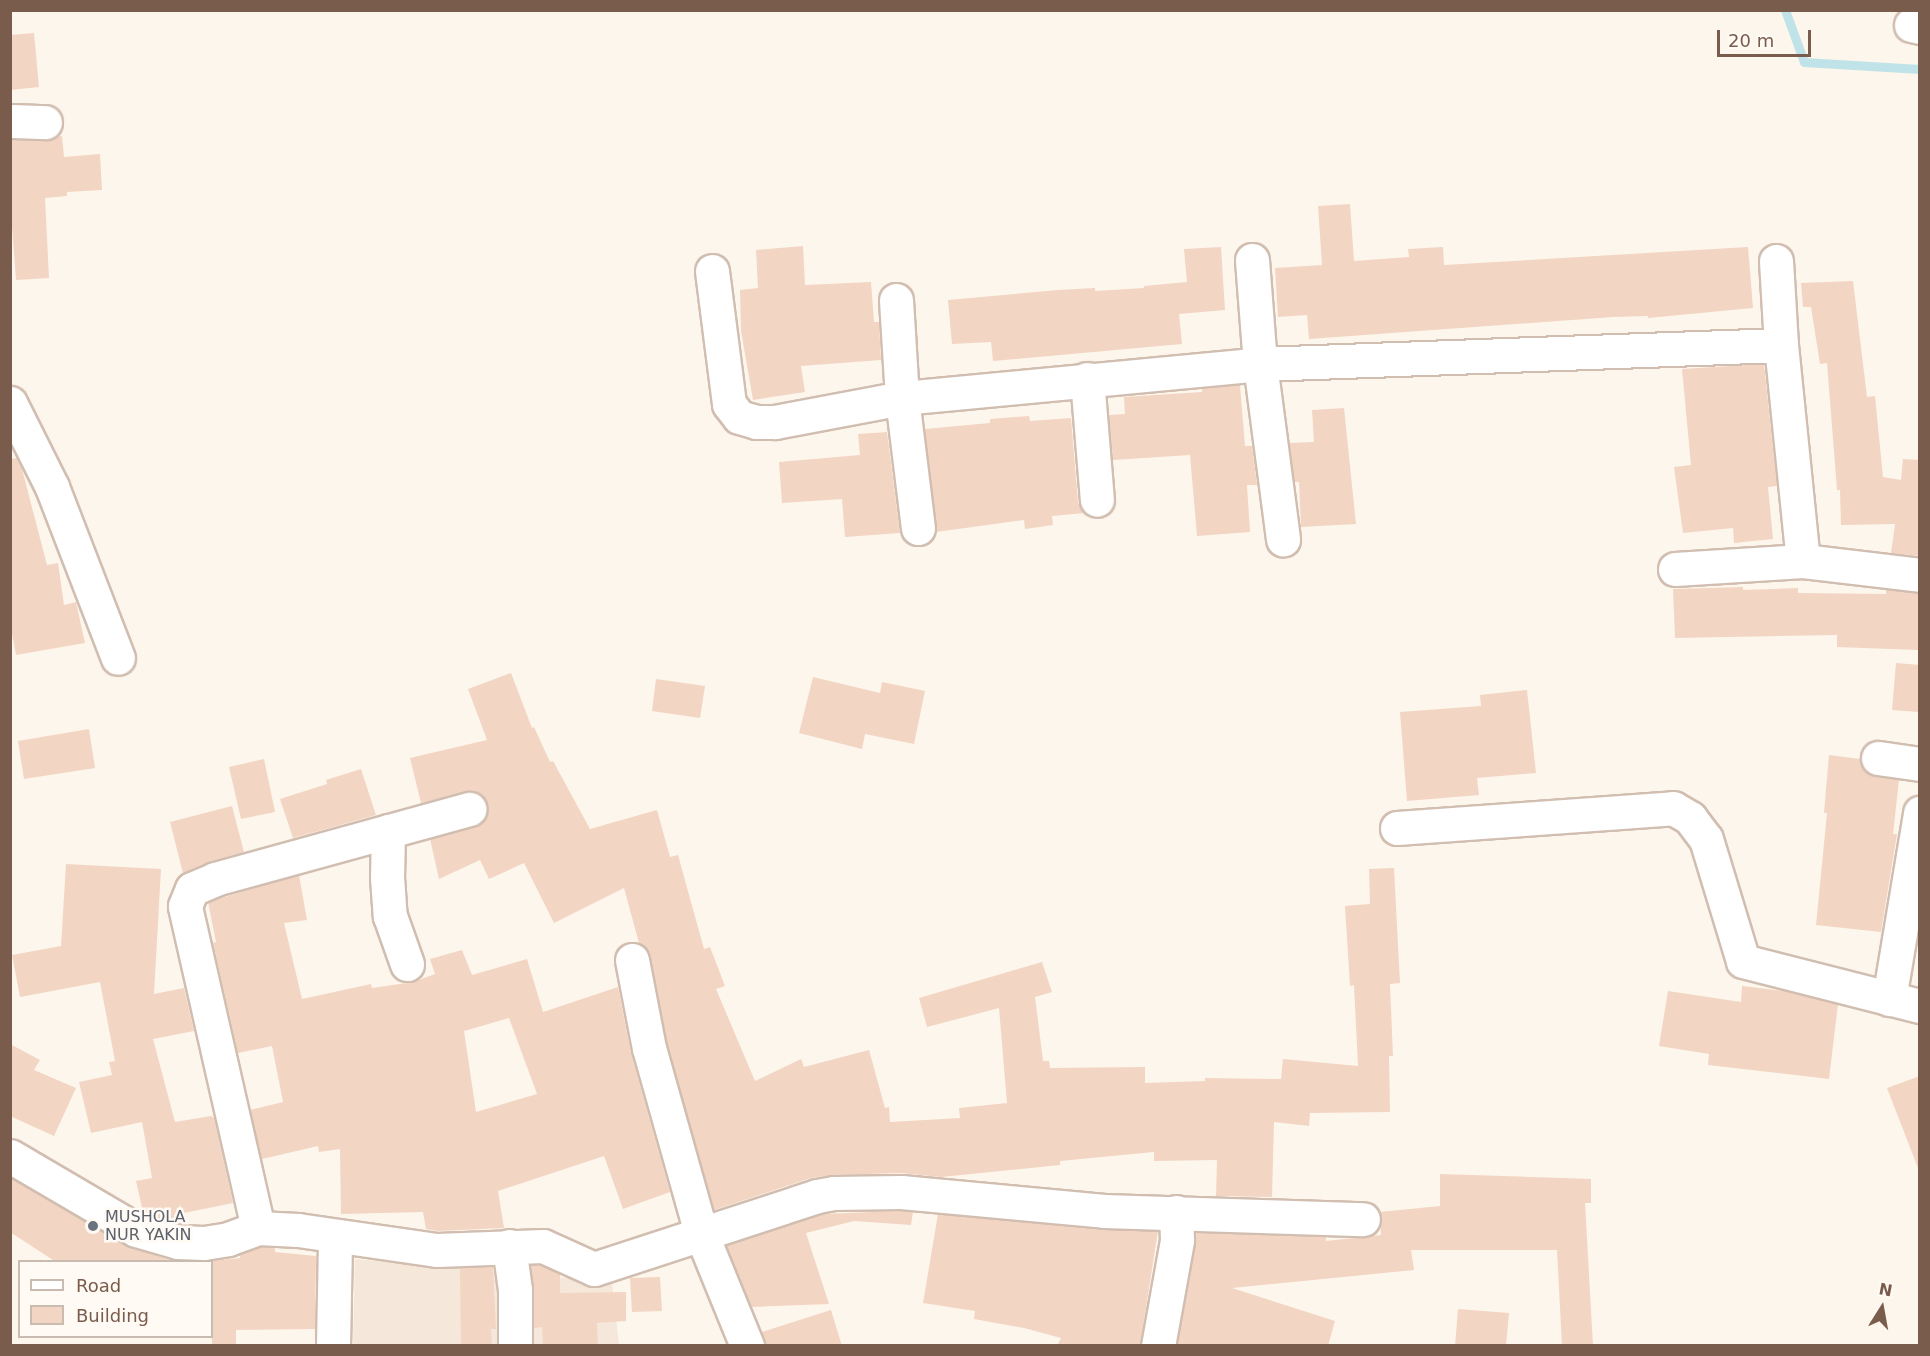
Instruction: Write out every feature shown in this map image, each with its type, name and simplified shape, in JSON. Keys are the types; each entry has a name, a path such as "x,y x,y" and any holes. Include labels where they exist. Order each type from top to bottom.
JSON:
{"street":[{"path":"10,121 45,122"},
{"path":"1252,260 1260,364 1283,539"},
{"path":"1776,261 1781,345 1803,561"},
{"path":"712,271 729,404 740,417 756,422 775,422 902,398 1260,364 1781,345"},
{"path":"896,300 902,398 918,528"},
{"path":"1087,379 1097,500"},
{"path":"10,403 52,487 118,658"},
{"path":"1675,568 1803,561 1920,575"},
{"path":"1878,758 1920,764"},
{"path":"1397,828 1673,808 1690,818 1706,839 1743,961 1904,1002 1920,813"},
{"path":"258,1228 185,906 192,889 215,879 470,809"},
{"path":"388,831 387,877 390,916 407,964"},
{"path":"632,960 649,1048 701,1233 747,1346"},
{"path":"10,1156 136,1230 178,1242 204,1243 228,1239 258,1228 298,1230 437,1250 543,1246 589,1268 601,1269 701,1233 817,1196 834,1193 901,1192 1104,1211 1363,1219"},
{"path":"1158,1346 1177,1240 1176,1212"},
{"path":"333,1346 335,1237"},
{"path":"509,1246 515,1290 515,1346"}],"shaded area":[{"path":"355,1259 612,1282 619,1345 353,1346"}],"building":[{"path":"34,33 39,87 10,90 10,35"},
{"path":"62,136 64,157 100,154 102,190 67,192 67,196 45,198 49,278 16,280 10,200 10,140 44,141"},
{"path":"1350,204 1354,261 1409,257 1408,249 1443,247 1444,265 1748,247 1753,308 1648,318 1648,316 1613,317 1309,339 1307,315 1278,317 1275,268 1322,265 1318,206"},
{"path":"803,246 805,285 871,282 874,322 879,322 881,360 801,366 805,392 753,400 741,331 740,290 758,288 756,250"},
{"path":"1221,247 1225,310 1179,314 1182,344 993,361 991,342 952,344 948,300 1058,290 1095,288 1095,291 1144,288 1144,286 1187,282 1184,249"},
{"path":"1853,281 1867,397 1875,396 1883,477 1901,480 1903,459 1920,460 1920,556 1891,553 1895,524 1841,525 1840,490 1837,490 1827,363 1820,364 1811,307 1803,307 1801,283"},
{"path":"1764,364 1777,486 1768,487 1773,539 1734,543 1733,528 1683,533 1674,467 1691,465 1682,369"},
{"path":"1240,385 1245,446 1252,446 1257,485 1247,485 1250,532 1197,536 1190,455 1113,460 1109,415 1125,414 1124,397 1202,392 1202,388"},
{"path":"1344,408 1356,524 1301,527 1299,482 1294,482 1289,443 1314,442 1312,410"},
{"path":"1029,416 1030,421 1071,418 1078,502 1084,513 1052,516 1053,525 1025,529 1024,520 936,532 925,429 990,423 990,419"},
{"path":"887,432 900,533 845,537 842,499 782,503 779,462 860,455 858,434"},
{"path":"17,458 22,469 47,565 58,563 64,605 76,602 85,643 16,655 10,623 10,459"},
{"path":"1743,587 1743,590 1798,588 1798,593 1886,594 1886,590 1920,593 1918,650 1837,647 1837,635 1675,638 1673,589"},
{"path":"1896,663 1920,665 1918,712 1892,710"},
{"path":"511,673 532,728 534,727 550,762 553,761 590,829 657,810 670,857 678,855 704,949 710,947 725,986 716,989 755,1081 801,1059 804,1067 869,1050 885,1108 889,1107 890,1122 960,1118 959,1108 1007,1103 999,1008 927,1027 919,998 1042,962 1052,992 1035,997 1043,1061 1049,1061 1050,1068 1145,1067 1145,1083 1205,1081 1205,1078 1281,1079 1283,1059 1358,1066 1354,985 1350,986 1345,906 1370,904 1369,869 1394,868 1400,983 1390,984 1393,1056 1389,1056 1390,1112 1310,1113 1309,1126 1274,1122 1272,1197 1216,1196 1217,1160 1154,1161 1154,1152 1060,1161 1060,1165 941,1177 901,1173 831,1175 811,1178 714,1210 667,1044 650,956 646,948 639,943 624,888 554,923 524,863 489,879 480,860 439,879 430,839 483,823 488,814 488,805 483,795 474,791 421,803 410,758 487,740 468,689"},
{"path":"813,677 880,693 882,682 925,691 914,744 865,734 862,749 799,733"},
{"path":"656,679 705,686 700,718 652,711"},
{"path":"1527,690 1536,773 1477,778 1479,795 1407,801 1400,712 1481,706 1480,695"},
{"path":"89,729 95,768 24,779 18,741"},
{"path":"1829,755 1860,759 1867,773 1899,780 1893,834 1897,834 1881,932 1816,925 1827,813 1824,813"},
{"path":"264,759 275,812 241,819 229,767"},
{"path":"361,769 376,815 293,838 280,799 327,784 326,780"},
{"path":"232,806 244,852 208,862 183,873 170,822"},
{"path":"66,864 161,869 154,994 184,988 194,1031 153,1039 175,1122 211,1116 214,1118 233,1203 174,1215 174,1221 143,1212 136,1181 152,1178 142,1122 91,1133 79,1082 112,1075 109,1062 115,1061 100,982 20,997 12,955 61,946"},
{"path":"299,875 307,920 284,923 302,999 371,984 372,988 413,982 435,974 430,959 462,950 472,975 527,959 543,1012 618,987 631,1053 670,1192 623,1209 604,1156 498,1191 504,1228 438,1231 426,1229 423,1212 341,1214 340,1149 319,1152 318,1146 262,1159 250,1110 283,1102 272,1046 238,1053 213,943 216,942 208,902","holes":["509,1018 537,1094 476,1112 464,1031"]},
{"path":"1742,986 1784,991 1838,1004 1829,1079 1708,1065 1709,1054 1659,1046 1668,991 1741,1002"},
{"path":"10,1044 40,1060 34,1070 76,1088 54,1136 10,1116"},
{"path":"1920,1076 1920,1168 1918,1168 1887,1088"},
{"path":"1440,1174 1591,1179 1591,1203 1585,1203 1593,1346 1562,1346 1557,1250 1411,1250 1414,1270 1232,1288 1335,1321 1328,1346 1177,1346 1196,1233 1326,1237 1326,1241 1381,1235 1380,1212 1440,1206"},
{"path":"10,1178 127,1246 169,1260 53,1260 10,1232"},
{"path":"913,1212 911,1225 854,1221 806,1233 829,1304 752,1307 726,1245 822,1214"},
{"path":"938,1214 1102,1230 1158,1231 1140,1346 1057,1346 1061,1338 1024,1328 974,1319 975,1311 923,1303"},
{"path":"261,1247 275,1248 275,1252 316,1256 315,1329 236,1330 236,1346 212,1346 213,1261 240,1258 240,1254"},
{"path":"531,1265 539,1265 560,1274 560,1293 626,1292 626,1321 597,1323 598,1346 543,1346 542,1327 534,1328"},
{"path":"493,1267 496,1329 491,1329 492,1346 461,1346 460,1268"},
{"path":"660,1277 662,1311 632,1312 630,1278"},
{"path":"1458,1309 1509,1313 1506,1346 1455,1346"},
{"path":"831,1310 842,1346 765,1346 762,1332"}],"waterway":[{"path":"1785,10 1804,62 1920,69"}],"place":[{"name":"MUSHOLA NUR YAKIN","path":"93,1226"}]}
